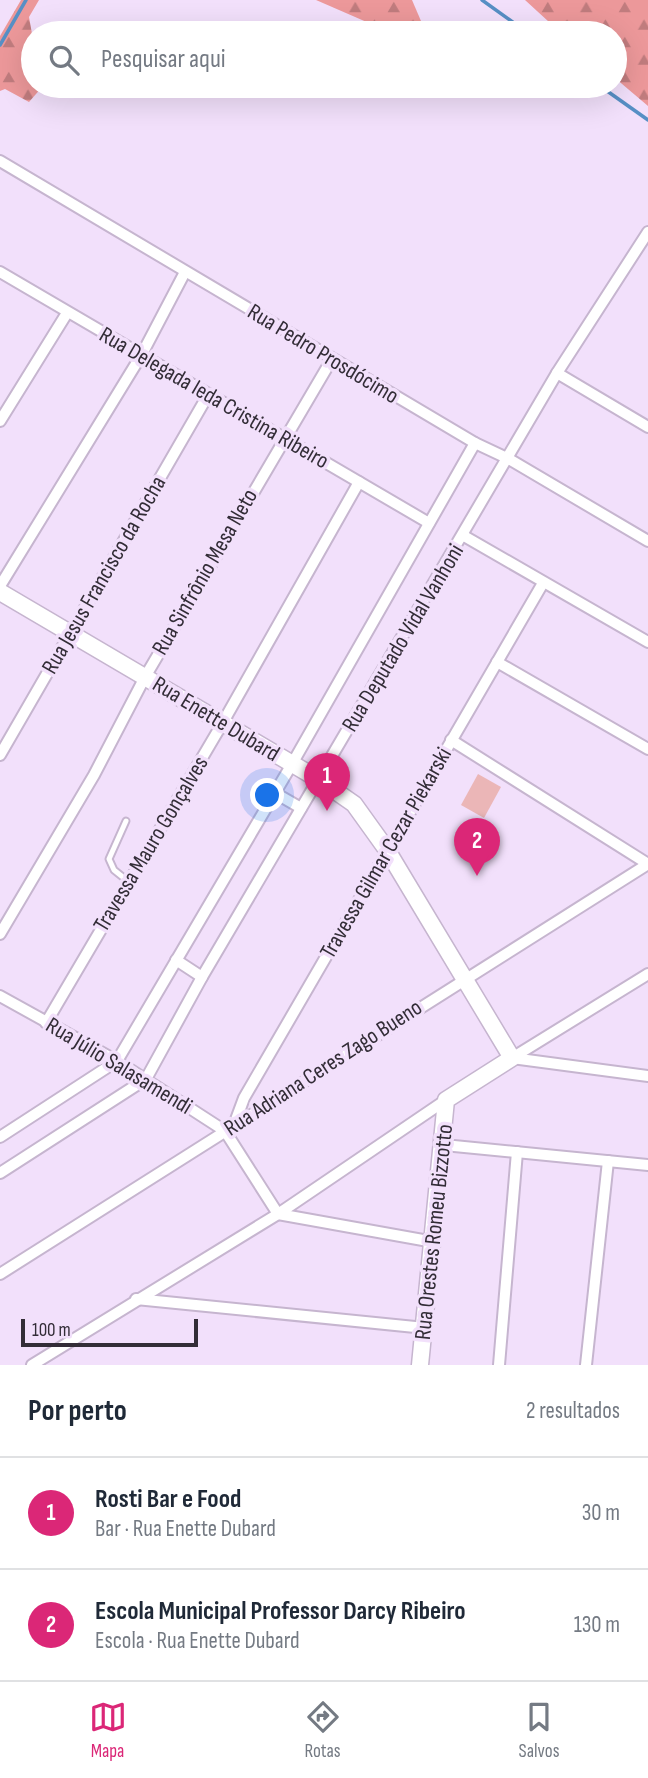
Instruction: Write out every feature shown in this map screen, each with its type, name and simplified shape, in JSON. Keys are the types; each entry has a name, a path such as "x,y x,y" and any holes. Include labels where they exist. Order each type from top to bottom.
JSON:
{"street":[{"name":"Rua Pedro Prosdócimo","path":"0,161 475,443 509,459 648,541"},
{"name":"Rua Deputado Vidal Vanhoni","path":"0,1173 146,1079 202,977 464,536 557,373 648,232"},
{"name":"Rua Delegada Ieda Cristina Ribeiro","path":"0,272 429,523"},
{"path":"0,586 142,354 185,272"},
{"path":"0,421 67,313"},
{"name":"Rua Sinfrônio Mesa Neto","path":"0,934 94,775 145,677 332,359"},
{"path":"557,373 648,427"},
{"name":"Rua Jesus Francisco da Rocha","path":"0,755 208,395"},
{"name":"Rua Deputado Vidal Vanhoni","path":"0,1137 117,1060 292,764 475,443"},
{"name":"Travessa Mauro Gonçalves","path":"46,1023 222,724 359,482"},
{"path":"464,536 648,642"},
{"name":"Travessa Gilmar Cezar Piekarski","path":"230,1128 244,1098 543,583"},
{"name":"Rua Enette Dubard","path":"0,592 318,779 354,804 387,850 512,1058"},
{"path":"497,662 648,748"},
{"path":"451,740 648,864"},
{"path":"275,793 301,808"},
{"name":"Rua Adriana Ceres Zago Bueno","path":"0,1273 464,977 648,864"},
{"path":"176,960 202,977"},
{"path":"40,1363 135,1299 278,1214 446,1100 648,974"},
{"name":"Rua Júlio Salasamendi","path":"0,996 117,1060 230,1128 278,1214"},
{"path":"512,1058 648,1076"},
{"name":"Rua Orestes Romeu Bizzotto","path":"420,1365 446,1100"},
{"path":"443,1144 648,1165"},
{"path":"499,1365 517,1152"},
{"path":"586,1365 608,1161"},
{"path":"278,1214 434,1242"},
{"path":"135,1299 425,1328"}],"lane":[{"path":"126,821 109,859 114,870 129,882"}],"green space":[{"path":"21,0 39,0 29,17 30,21 21,21 21,98 5,89 0,91 0,36"},
{"path":"316,0 412,0 421,21 364,21"},
{"path":"525,0 648,0 648,106 627,88 627,21 548,21"}],"shaded area":[{"path":"478,774 501,787 484,818 461,805"}],"waterway":[{"path":"0,45 26,0"},
{"path":"482,0 511,21"},
{"path":"617,98 648,120"}],"place":[{"name":"Rosti Bar e Food","path":"327,811"},
{"name":"Escola Municipal Professor Darcy Ribeiro","path":"477,876"}]}
